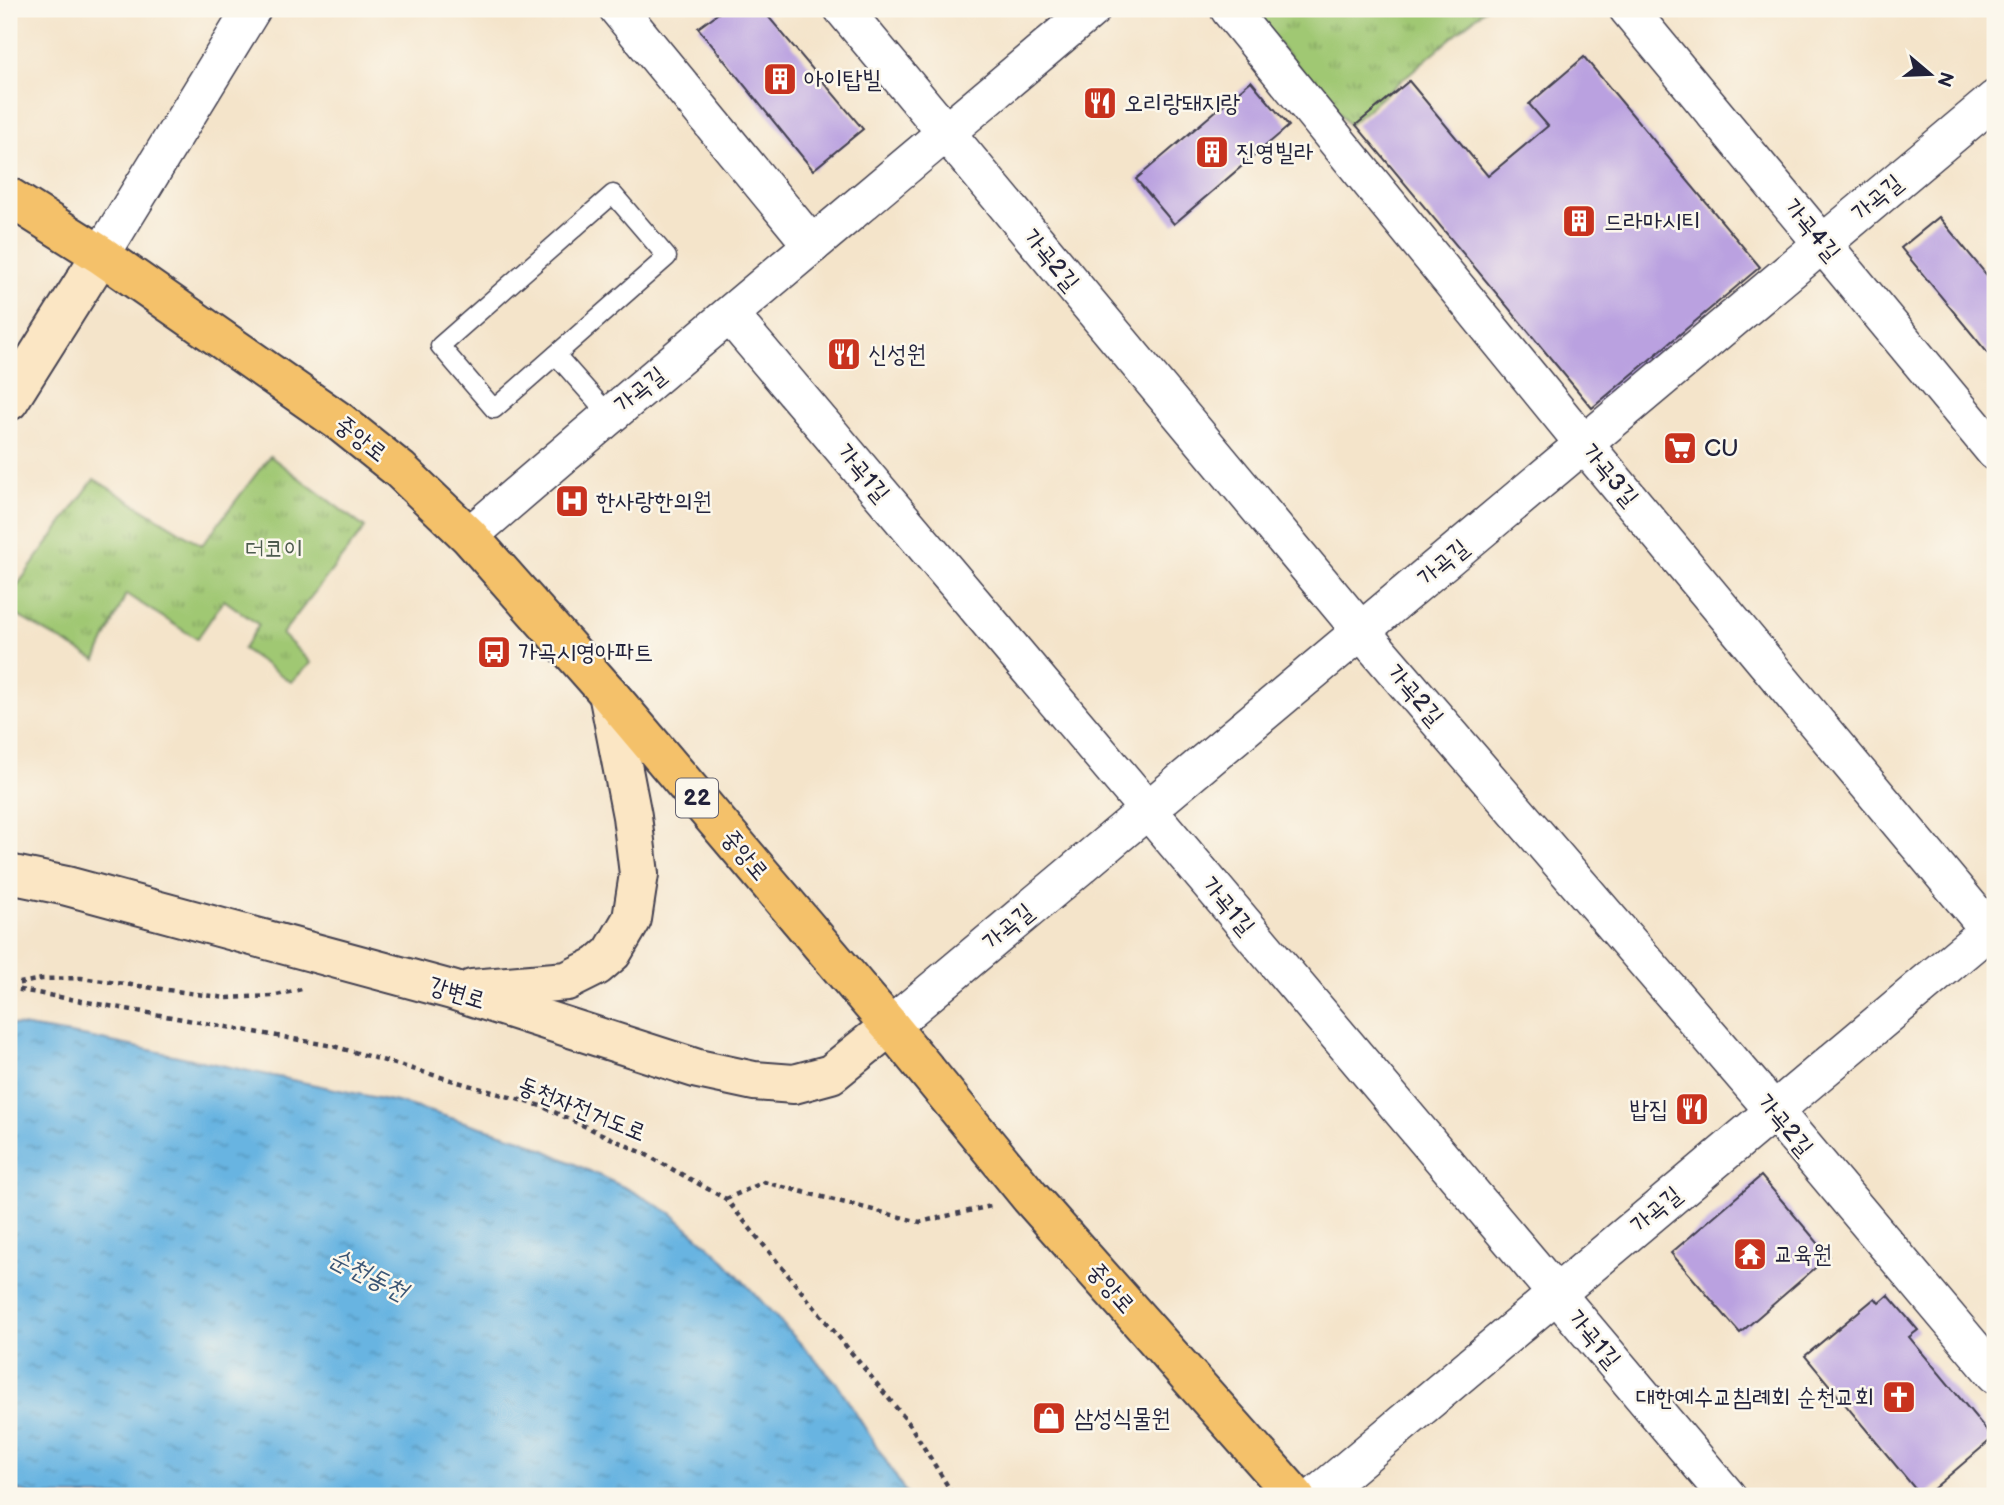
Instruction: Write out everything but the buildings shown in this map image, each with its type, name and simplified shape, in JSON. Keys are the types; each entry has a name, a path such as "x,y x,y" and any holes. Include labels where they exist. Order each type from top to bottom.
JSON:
{"main road":[{"name":"중앙로","path":"9,197 101,255 340,422 400,470 469,536 608,693 890,1026 1030,1197 1295,1496"},
{"path":"9,401 101,255"},
{"path":"452,990 567,981 597,966 612,953 632,919 639,874 632,816 608,693"},
{"name":"강변로","path":"9,874 67,886 452,990 698,1069 754,1081 794,1084 831,1074 890,1026"}],"street":[{"path":"101,255 252,9"},
{"path":"618,9 812,245"},
{"name":"가곡2길","path":"843,9 1361,631 1774,1111 1995,1374"},
{"name":"가곡길","path":"469,536 1092,9"},
{"name":"가곡3길","path":"1229,9 1584,444 1993,930"},
{"name":"가곡4길","path":"1628,9 1995,452"},
{"name":"가곡길","path":"890,1026 1995,99"},
{"name":"가곡1길","path":"730,316 1727,1496"},
{"name":"가곡길","path":"1316,1496 1993,930"}],"lane":[{"path":"613,194 667,257 556,355 494,409 440,346 613,194"},
{"path":"556,355 609,415"}],"path":[{"path":"9,987 42,979 81,978 226,998 272,996 313,987"},
{"name":"동천자전거도로","path":"9,987 333,1046 541,1106 645,1154 726,1199 908,1422 954,1496"},
{"path":"726,1199 764,1182 920,1222 1030,1197"}],"green space":[{"path":"1248,9 1485,9 1349,125"},
{"name":"더코이","path":"270,456 365,528 282,634 311,663 291,682 243,649 259,625 224,600 197,639 126,594 96,660 9,611 9,597 94,479 202,545"}],"water":[{"name":"순천동천","path":"9,1024 88,1037 401,1103 521,1139 630,1190 671,1213 718,1254 836,1382 908,1496 37,1496 9,1488"}],"place":[{"name":"아이탑빌","path":"780,79"},
{"name":"오리랑돼지랑","path":"1100,103"},
{"name":"진영빌라","path":"1212,152"},
{"name":"드라마시티","path":"1579,221"},
{"name":"신성원","path":"844,354"},
{"name":"CU","path":"1680,448"},
{"name":"한사랑한의원","path":"572,501"},
{"name":"가곡시영아파트","path":"494,652"},
{"name":"밥집","path":"1692,1109"},
{"name":"교육원","path":"1750,1254"},
{"name":"대한예수교침례회 순천교회","path":"1899,1397"},
{"name":"삼성식물원","path":"1049,1418"}]}
